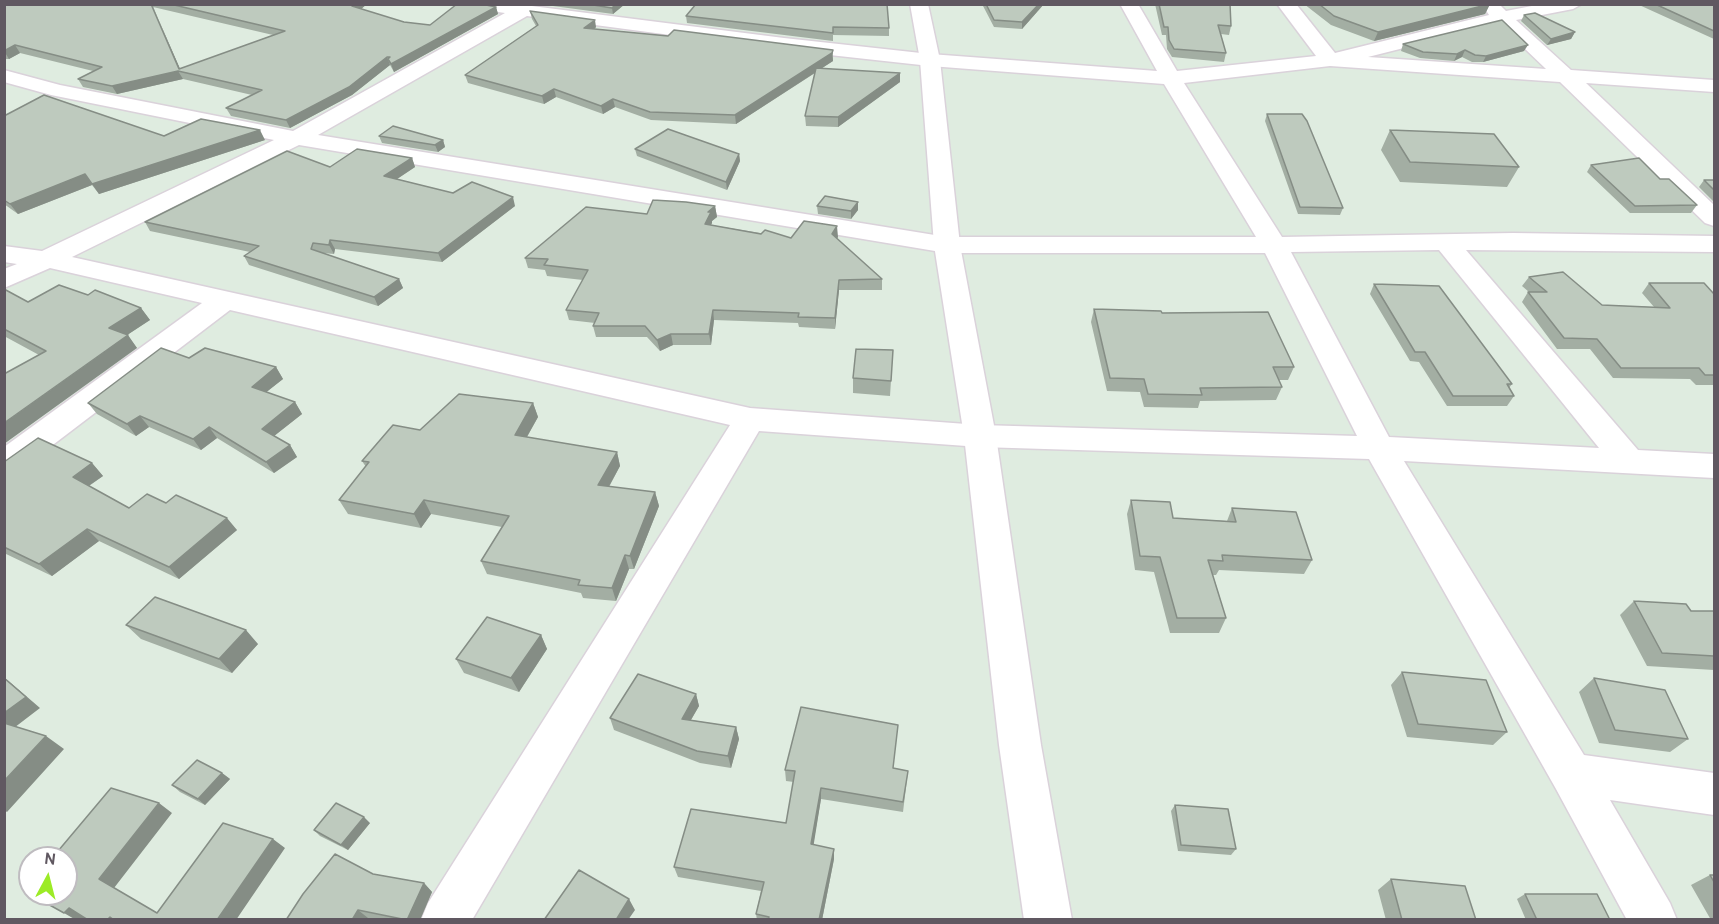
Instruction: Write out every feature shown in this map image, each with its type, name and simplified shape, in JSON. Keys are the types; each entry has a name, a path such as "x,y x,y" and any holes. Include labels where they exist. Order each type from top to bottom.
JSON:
{"street":[{"path":"477,4 784,44 930,60 1171,78 1330,60 1494,11 1573,4"},
{"path":"919,4 930,60 947,245 980,436 1020,745 1048,920"},
{"path":"1129,4 1171,78 1274,245 1379,448 1571,774 1653,920"},
{"path":"1286,4 1330,60 1714,86"},
{"path":"4,280 296,138 524,10"},
{"path":"1494,11 1714,218"},
{"path":"4,76 58,91 296,138 947,245 1274,245 1446,242 1714,244"},
{"path":"26,106 58,91"},
{"path":"1446,242 1629,462"},
{"path":"4,254 49,260 750,419 980,436 1379,448 1714,466"},
{"path":"4,464 225,300"},
{"path":"445,920 750,419"},
{"path":"1571,774 1714,794"}],"building":[{"path":"4,4 151,4 179,69 285,31 170,4 353,4 352,6 404,22 430,25 457,4 481,4 496,7 391,64 388,59 390,57 387,57 349,87 286,120 226,108 262,90 178,71 112,86 78,79 102,67 15,45 4,51"},
{"path":"587,4 616,4 612,8"},
{"path":"696,4 887,4 889,28 833,27 833,33 686,16"},
{"path":"986,4 1039,4 1022,22 994,20"},
{"path":"1159,4 1230,4 1231,26 1218,25 1226,53 1174,49 1169,40 1168,27 1164,27"},
{"path":"1319,4 1490,4 1378,32 1334,16"},
{"path":"1655,4 1714,4 1714,31"},
{"path":"530,11 595,20 584,28 668,36 674,30 833,50 832,53 735,115 650,112 613,99 601,106 554,89 542,96 465,75 538,25"},
{"path":"1535,13 1575,32 1551,39 1524,15"},
{"path":"1502,20 1528,45 1486,56 1475,55 1465,50 1457,54 1423,52 1403,44"},
{"path":"816,68 900,73 838,117 805,116"},
{"path":"44,95 164,136 201,119 260,130 92,184 85,174 10,204 4,200 4,116"},
{"path":"1267,114 1302,114 1343,208 1300,207"},
{"path":"393,126 443,140 435,145 379,136"},
{"path":"668,129 739,154 726,182 635,149"},
{"path":"1390,130 1494,134 1519,167 1410,162"},
{"path":"357,149 412,158 384,176 453,193 472,182 513,197 438,253 330,240 329,245 313,243 311,249 399,279 374,297 244,256 259,246 145,222 287,151 330,167"},
{"path":"1639,158 1660,179 1669,179 1697,205 1635,206 1591,165"},
{"path":"1704,180 1714,180 1714,190"},
{"path":"825,196 858,202 851,211 817,206"},
{"path":"653,200 715,206 708,212 711,212 705,224 761,234 765,230 791,238 804,221 837,226 832,234 882,279 839,280 835,318 798,317 799,313 713,310 709,334 671,334 657,340 645,326 593,326 599,313 566,310 588,270 544,265 548,259 525,258 586,207 647,214"},
{"path":"1563,272 1602,305 1670,308 1649,283 1704,283 1714,294 1714,375 1705,375 1699,368 1621,368 1597,339 1564,338 1528,292 1547,292 1529,277"},
{"path":"1374,284 1439,286 1512,384 1507,384 1514,396 1453,396 1425,352 1415,352"},
{"path":"59,285 88,295 95,290 141,308 109,328 128,335 4,423 4,374 46,351 4,329 4,289 28,302"},
{"path":"1094,309 1161,311 1162,313 1268,312 1294,367 1273,367 1282,387 1200,388 1202,395 1148,394 1144,379 1110,378"},
{"path":"161,348 189,358 205,348 276,367 252,387 295,402 262,429 290,445 266,462 209,427 193,439 140,416 127,424 88,403"},
{"path":"856,349 893,350 891,381 853,378"},
{"path":"459,394 533,403 515,435 617,452 598,485 655,492 630,556 625,555 612,588 578,585 580,580 481,561 509,516 424,500 414,514 339,500 369,462 362,461 393,425 420,430"},
{"path":"38,438 92,463 73,477 129,508 147,494 166,503 176,495 227,518 169,567 87,529 39,564 4,547 4,462"},
{"path":"1131,500 1170,502 1173,518 1236,522 1232,508 1296,512 1312,560 1222,555 1223,561 1208,560 1226,618 1177,618 1160,557 1140,556"},
{"path":"155,597 246,630 219,659 126,625"},
{"path":"1634,601 1686,604 1691,611 1714,611 1714,656 1662,653"},
{"path":"487,617 541,635 511,678 456,659"},
{"path":"1402,672 1486,680 1507,732 1418,724"},
{"path":"638,674 696,694 682,719 736,727 728,756 697,751 610,718"},
{"path":"4,678 26,697 4,713"},
{"path":"1594,678 1665,690 1688,739 1615,730"},
{"path":"801,707 898,725 893,768 908,771 903,802 821,788 811,844 834,849 819,920 768,920 769,917 756,914 764,882 674,867 691,809 786,823 795,771 785,770"},
{"path":"4,723 46,736 4,781"},
{"path":"197,760 222,773 198,799 172,785"},
{"path":"111,788 159,803 99,879 157,913 223,823 273,839 217,920 114,920 110,917 107,920 88,920 69,908 64,913 51,906 78,906 78,846 62,846"},
{"path":"336,803 364,817 341,845 314,830"},
{"path":"1175,805 1228,809 1236,849 1181,845"},
{"path":"335,854 373,874 424,883 407,920 358,910 352,920 286,920 303,894"},
{"path":"579,870 629,899 616,920 544,920"},
{"path":"1391,879 1465,886 1476,920 1402,920"},
{"path":"1525,894 1597,894 1610,920 1537,920"}]}
